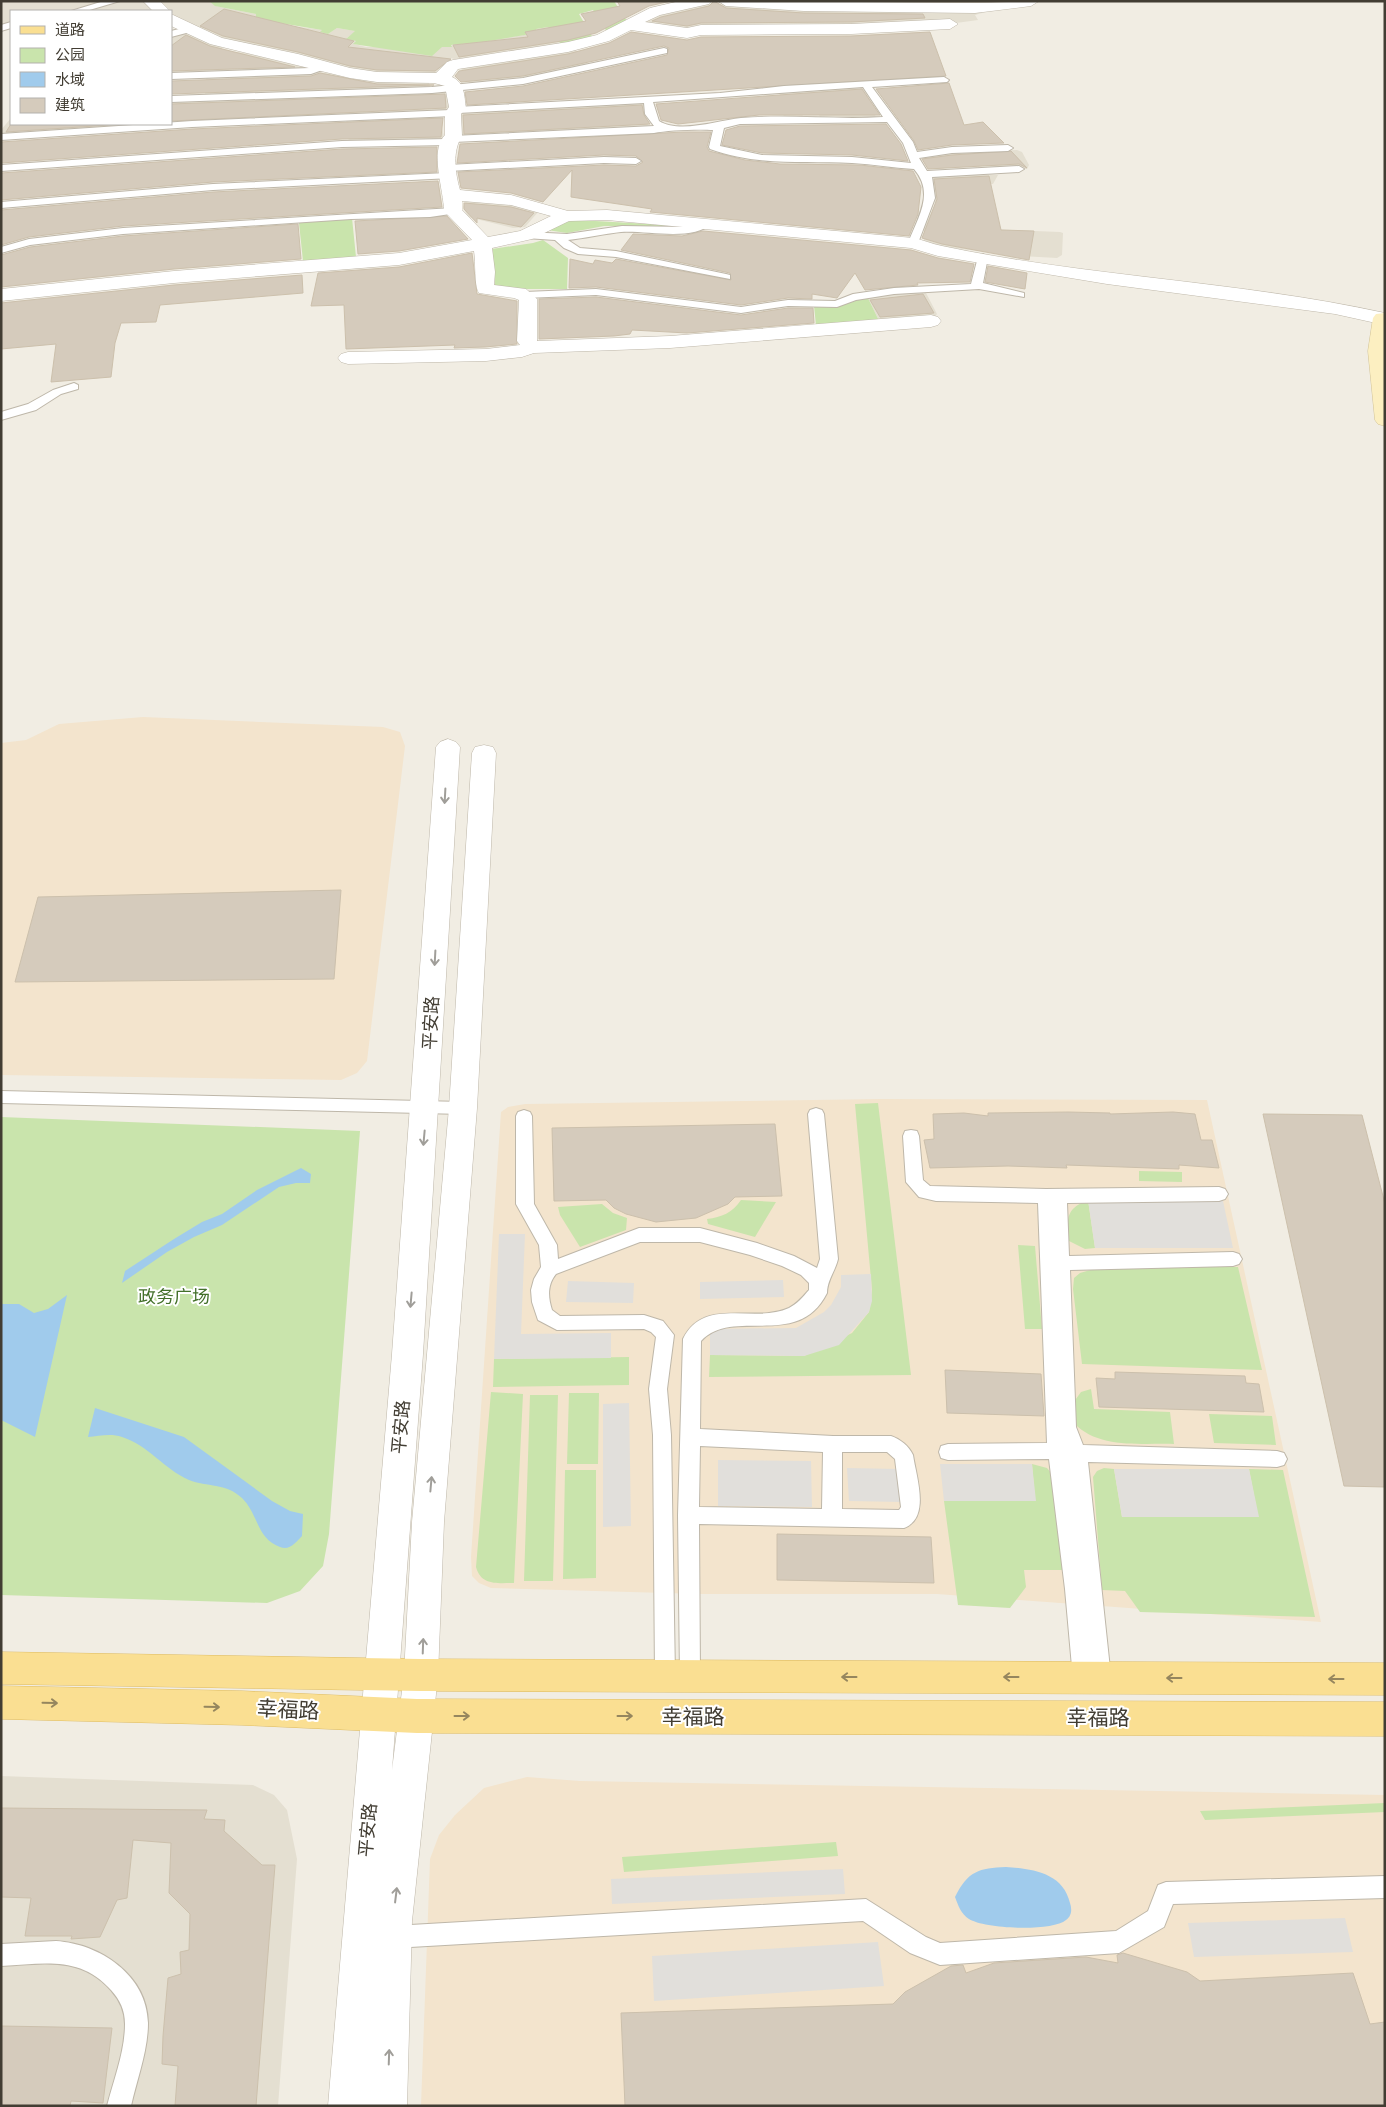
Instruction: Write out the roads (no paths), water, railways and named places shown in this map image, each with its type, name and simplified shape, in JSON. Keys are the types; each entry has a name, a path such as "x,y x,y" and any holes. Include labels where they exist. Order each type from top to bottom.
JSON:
{"main road":[{"path":"1384,319 1378,351 1385,420"},
{"name":"幸福路","path":"1,1668 421,1675 1385,1679"},
{"name":"幸福路","path":"1,1702 242,1708 417,1716 1385,1719"}],"street":[{"path":"151,1 161,10"},
{"path":"531,347 527,341 529,305 525,295 486,289 484,284 486,272 482,243 453,203 447,172 455,111 449,84 443,75 453,64 568,48 603,38 646,15 666,8 704,1"},
{"path":"726,1 856,7 975,8 1031,1"},
{"path":"172,21 179,32 299,59 322,68 367,76 422,77 449,84"},
{"path":"630,25 687,32 701,30 851,29 950,24"},
{"path":"453,203 505,199 527,203 566,216 607,214 912,244 938,251 1107,278 1335,308 1384,319"},
{"path":"1,295 194,275 399,258 526,235 566,216"},
{"path":"348,358 486,355 522,351 531,347 670,342 932,321"},
{"name":"平安路","path":"348,2106 361,1908 379,1714 426,1108 448,747"},
{"name":"平安路","path":"387,2106 393,1921 421,1675 428,1522 463,1108 484,753"}],"lane":[{"path":"80,10 116,1"},
{"path":"172,100 532,80 547,75 596,68 664,51"},
{"path":"172,76 311,71 322,68"},
{"path":"1,137 192,124 648,100 944,80"},
{"path":"866,85 889,119 908,142 915,161 926,174 930,198 912,244"},
{"path":"648,100 651,118 662,127"},
{"path":"1,168 342,144 654,130 662,127 686,130 716,127 740,121 864,121 889,119"},
{"path":"716,127 720,130 714,147 731,152 777,158 915,161 952,150 1008,148"},
{"path":"1,205 213,187 604,160 636,161"},
{"path":"926,174 1019,169"},
{"path":"1,250 29,242 123,231 351,216 430,214 453,203"},
{"path":"526,235 559,238 610,230 684,230 696,229 706,223"},
{"path":"610,230 610,244 616,254"},
{"path":"559,238 568,246 578,251 616,254 726,277"},
{"path":"977,285 983,257"},
{"path":"525,295 596,292 741,310 788,303 837,304 853,297 894,291 977,285 1020,295"},
{"path":"1,416 32,407 57,392 74,387"},
{"path":"1,1097 463,1108"},
{"path":"816,1114 829,1259 823,1276 818,1280"},
{"path":"524,1116 525,1204 548,1245 550,1269"},
{"path":"911,1136 915,1182 925,1192 936,1194 1052,1196 1219,1194"},
{"path":"1052,1196 1062,1263 1067,1427 1077,1453 1092,1678"},
{"path":"1052,1196 1056,1451 1062,1478 1074,1580 1092,1678"},
{"path":"639,1235 700,1235 751,1248 788,1262 807,1270 818,1280 818,1293 803,1308 792,1315 772,1319 724,1319 710,1322 699,1328 692,1339 688,1515 677,1676 658,1389 665,1336 657,1326 644,1322 557,1323 544,1315 540,1304 542,1277 550,1269 639,1235"},
{"path":"1062,1263 1233,1259"},
{"path":"688,1515 904,1519 911,1508 904,1455 891,1444 833,1444 690,1437"},
{"path":"832,1519 833,1444"},
{"path":"948,1452 1056,1451"},
{"path":"1077,1453 1276,1459"},
{"path":"393,1937 866,1910 918,1945 940,1954 1119,1942 1156,1919 1166,1893 1385,1887"},
{"path":"1,1955 74,1954 98,1964 118,1979 129,1996 136,2016 134,2040 119,2106"}],"water":[{"path":"301,1168 311,1174 310,1183 296,1183 279,1187 222,1225 194,1237 167,1252 122,1283 125,1271 174,1239 202,1222 222,1214 257,1190"},
{"path":"67,1295 35,1437 1,1420 1,1304 19,1304 34,1313 48,1309"},
{"path":"95,1408 184,1437 272,1501 290,1511 303,1514 302,1536 290,1547 280,1547 266,1538 248,1505 236,1493 189,1480 172,1470 148,1451 122,1437 109,1435 88,1437"},
{"path":"1006,1867 1036,1871 1054,1879 1061,1885 1070,1903 1071,1912 1068,1918 1058,1924 1018,1928 989,1925 966,1917 955,1897 965,1881 981,1870"}],"park label":[{"name":"政务广场","path":"174,1297"}]}
